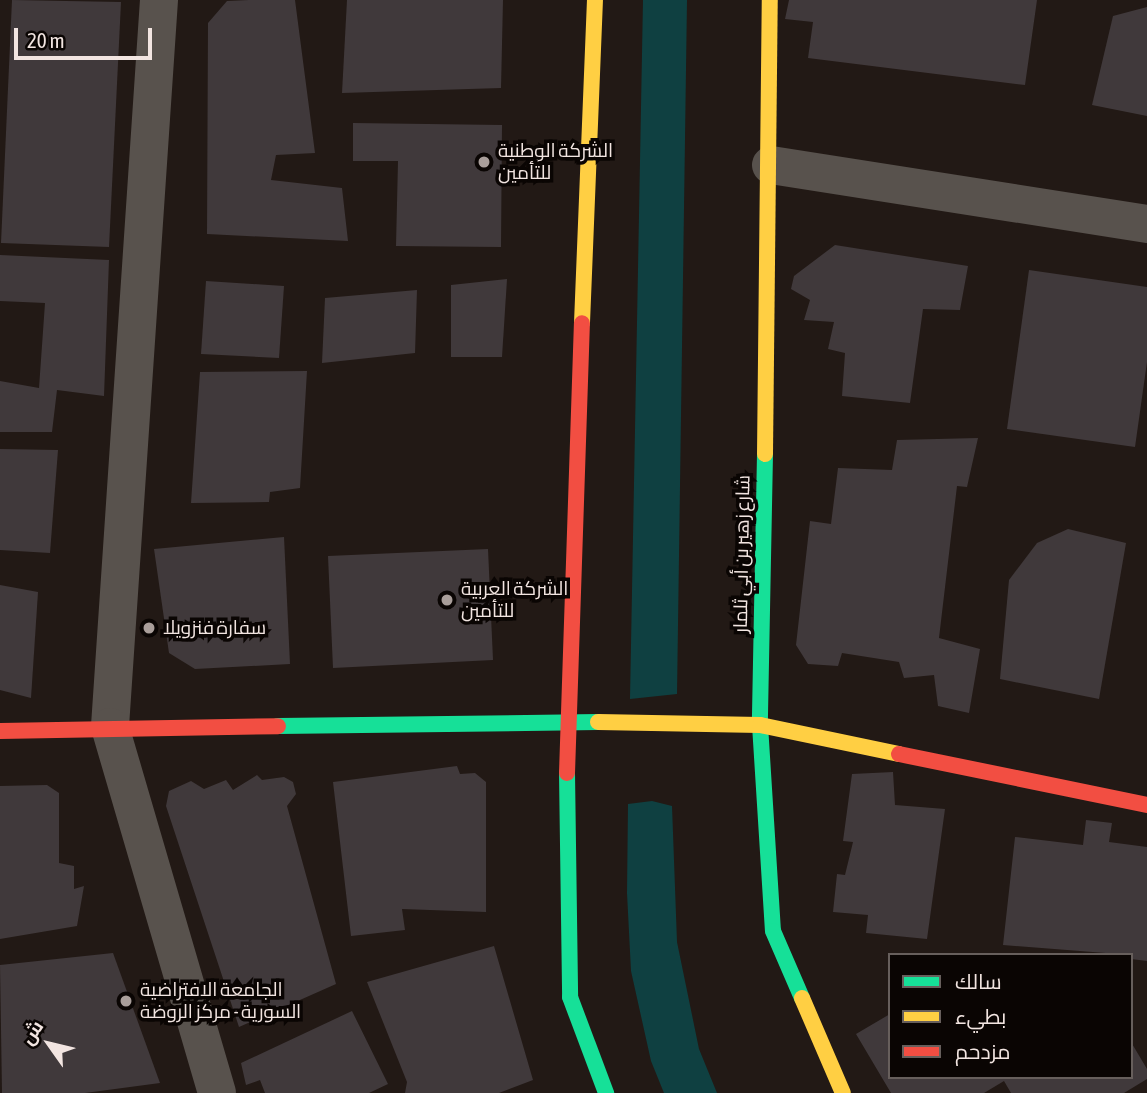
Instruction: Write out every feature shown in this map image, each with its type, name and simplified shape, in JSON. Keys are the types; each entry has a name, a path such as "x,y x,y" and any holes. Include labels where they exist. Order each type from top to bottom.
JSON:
{"street":[{"path":"159,0 110,727 216,1093"},
{"path":"595,0 566,721 570,998 606,1093"},
{"name":"شارع زهير بن أبي ثلمار","path":"770,0 771,165 760,725 772,931 843,1093"},
{"path":"771,165 1147,224"},
{"path":"0,731 566,721 760,725 1147,805"}],"water":[{"path":"643,0 687,0 677,694 630,699"},
{"path":"652,801 672,806 677,942 699,1049 717,1093 664,1093 651,1061 631,971 627,893 628,804"}],"building":[{"path":"12,0 121,2 109,247 1,243"},
{"path":"295,0 315,153 276,155 271,180 342,188 348,241 207,234 208,23 227,1"},
{"path":"347,0 503,0 501,88 342,93"},
{"path":"789,0 1037,0 1025,85 808,58 813,22 785,19"},
{"path":"1147,7 1147,116 1092,105 1113,16"},
{"path":"353,123 502,125 501,247 396,246 398,161 353,161"},
{"path":"835,245 968,266 960,310 923,309 910,403 842,396 845,353 828,349 834,322 804,320 810,300 791,289 794,276"},
{"path":"0,255 109,260 104,396 57,390 52,432 0,432 0,381 39,388 45,303 0,301"},
{"path":"1029,270 1147,287 1147,362 1135,447 1007,429"},
{"path":"507,279 502,357 451,357 451,285"},
{"path":"206,281 284,286 279,358 201,354"},
{"path":"417,290 415,353 322,363 325,298"},
{"path":"307,371 300,488 270,492 269,502 191,503 200,372"},
{"path":"978,438 967,487 957,486 939,638 980,649 969,713 938,706 934,675 904,678 899,662 842,653 838,666 808,664 796,645 810,521 831,524 838,468 892,470 897,440"},
{"path":"0,449 58,450 50,553 0,550"},
{"path":"1068,529 1126,543 1099,699 1000,679 1009,580 1037,543"},
{"path":"284,537 290,664 195,669 169,653 154,549"},
{"path":"488,549 493,660 333,668 328,556"},
{"path":"0,585 38,592 31,698 0,690"},
{"path":"457,766 460,774 475,773 486,782 486,912 402,909 405,930 351,936 333,782"},
{"path":"893,772 895,805 945,809 927,939 866,933 868,915 833,912 837,874 845,875 853,842 843,841 852,774"},
{"path":"257,775 262,780 284,777 293,782 296,794 287,806 336,984 239,1027 166,806 169,791 191,781 204,789 226,780 233,790"},
{"path":"47,785 59,793 59,863 74,866 74,889 84,886 77,926 0,939 0,786"},
{"path":"1086,820 1112,823 1109,842 1147,847 1147,961 1133,959 1133,953 1003,945 1015,837 1083,845"},
{"path":"494,946 533,1080 499,1093 405,1093 407,1082 367,982"},
{"path":"113,953 160,1083 85,1093 2,1093 0,965"},
{"path":"352,1011 388,1084 369,1093 265,1093 260,1080 246,1085 241,1063"},
{"path":"888,1015 888,1079 1133,1079 1133,1045 1147,1069 1147,1079 1124,1093 1011,1093 1004,1081 984,1093 891,1093 856,1034"}],"traffic: fast":[{"path":"765,454 760,725 773,931 802,998"},
{"path":"278,726 598,722"},
{"path":"567,773 570,997 606,1093"}],"traffic: slow":[{"path":"582,323 595,0"},
{"path":"765,454 770,0"},
{"path":"598,722 760,725 899,754"},
{"path":"802,998 843,1093"}],"traffic: jam":[{"path":"567,773 582,323"},
{"path":"0,731 278,726"},
{"path":"899,754 1147,805"}],"place":[{"name":"الشركة الوطنية للتأمين","path":"484,162"},
{"name":"الشركة العربية للتأمين","path":"447,600"},
{"name":"سفارة فنزويلا","path":"149,628"},
{"name":"الجامعة الافتراضية السورية - مركز الروضة","path":"126,1001"}]}
